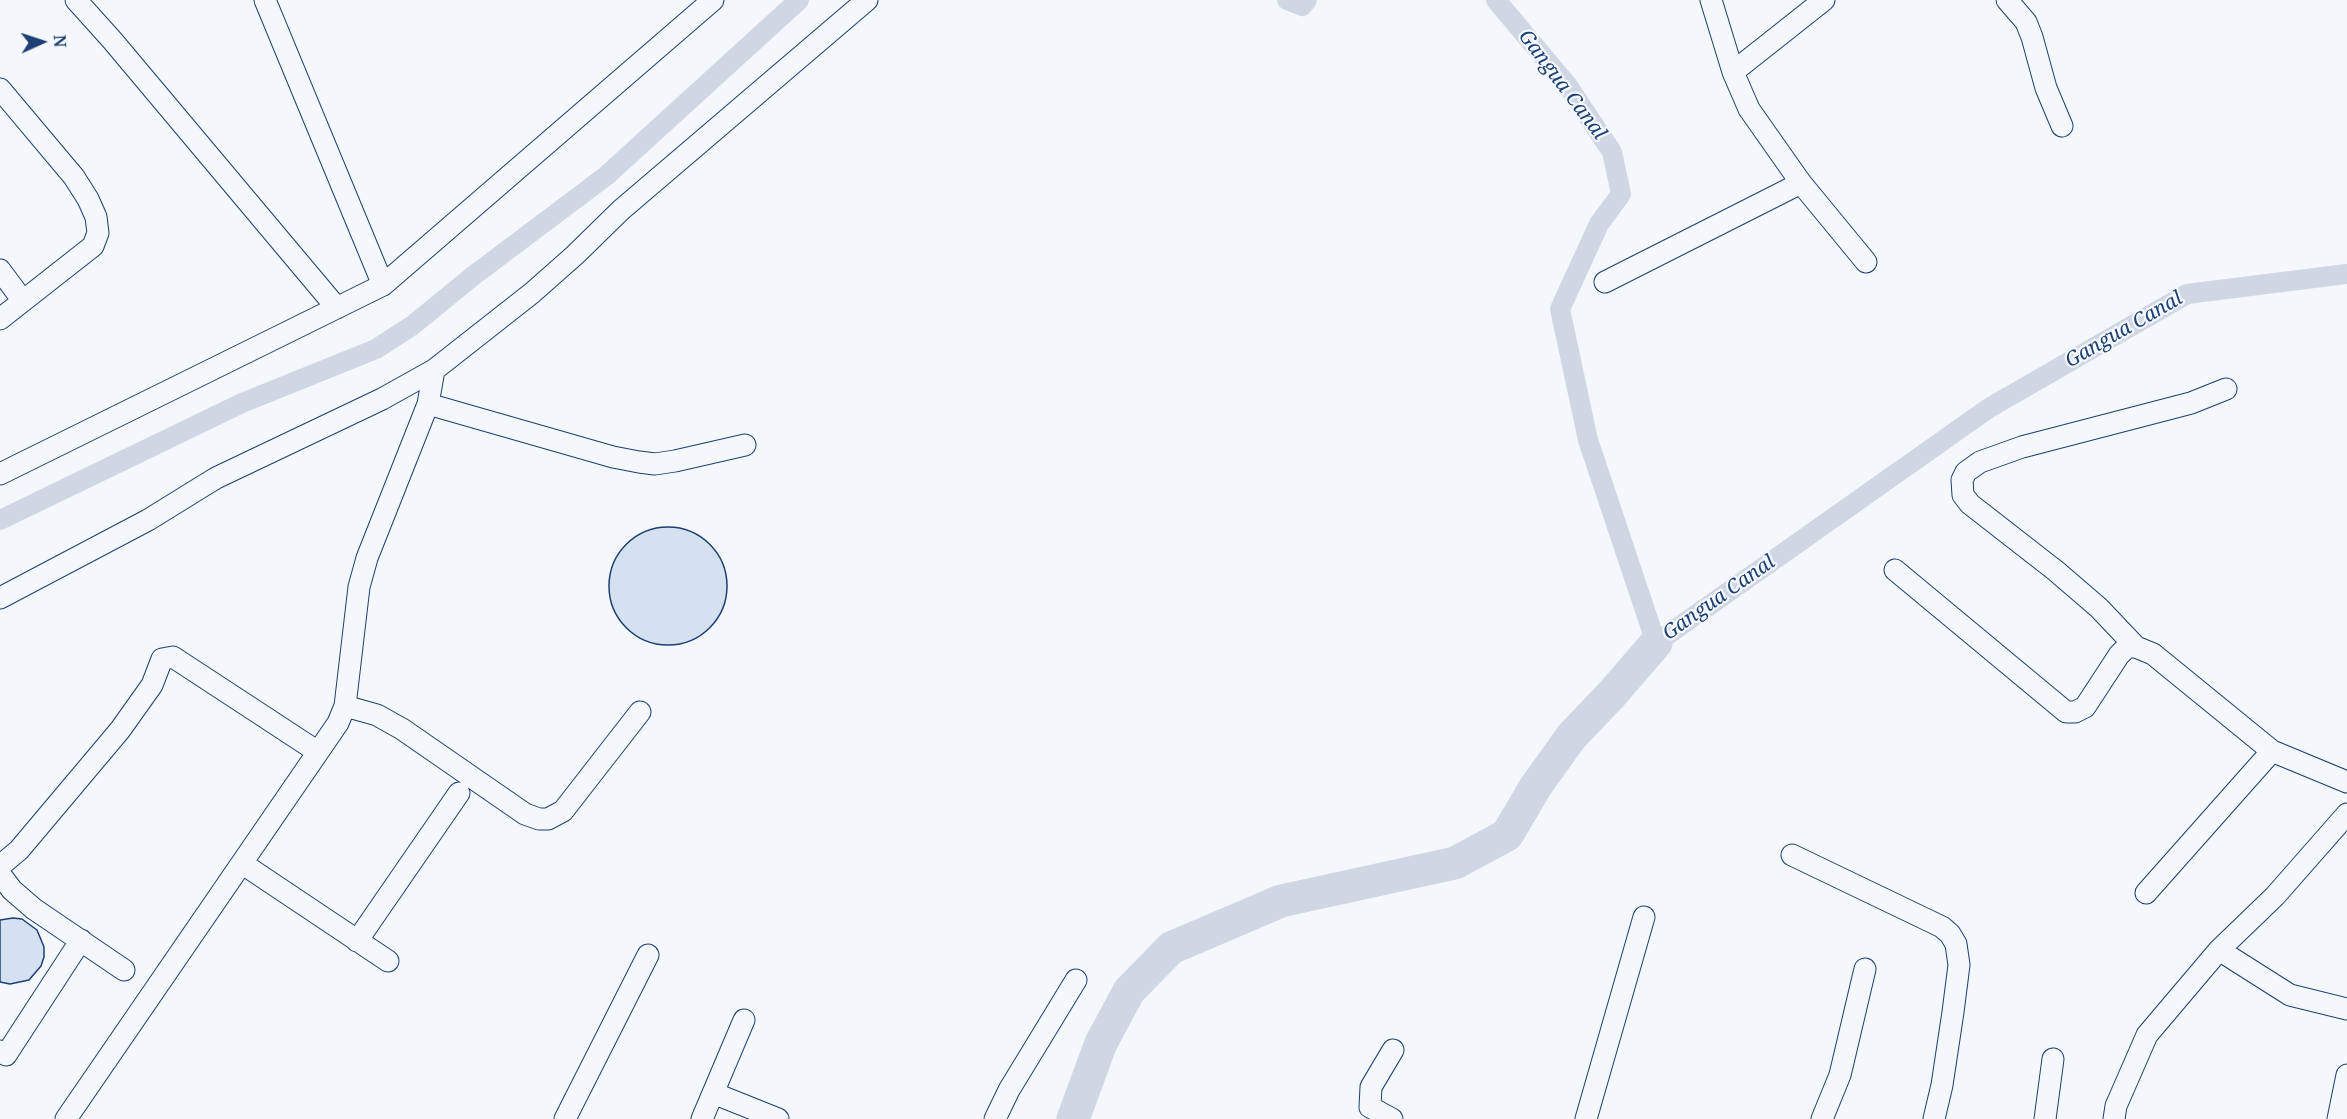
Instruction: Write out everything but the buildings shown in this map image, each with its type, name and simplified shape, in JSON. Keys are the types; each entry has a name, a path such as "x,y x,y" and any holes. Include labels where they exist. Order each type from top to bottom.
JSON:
{"street":[{"path":"76,0 337,308"},
{"path":"265,0 383,285"},
{"path":"0,474 383,285 713,0"},
{"path":"0,598 148,520 216,478 382,399 434,370 532,293 621,210 867,0"},
{"path":"1711,0 1733,72 1749,109 1801,183 1866,262"},
{"path":"1733,72 1824,0"},
{"path":"2007,0 2026,22 2046,88 2062,126"},
{"path":"0,89 74,177 96,217 98,233 93,246 0,319"},
{"path":"1605,282 1801,183"},
{"path":"0,270 23,300"},
{"path":"66,1119 338,723 345,706 359,587 367,558 428,404 434,370"},
{"path":"2136,647 2099,608 2056,571 1970,504 1963,495 1962,480 1966,472 1980,462 2022,447 2191,403 2226,388"},
{"path":"428,404 613,457 639,462 655,464 675,461 745,445"},
{"path":"1894,570 2066,712 2075,712 2085,707 2119,655 2127,647 2136,647 2153,654 2272,751 2347,782"},
{"path":"0,866 19,850 120,729 152,685 162,659 173,657 318,752"},
{"path":"345,706 377,715 402,729 525,814 539,819 548,819 563,811 640,712"},
{"path":"2146,893 2272,751"},
{"path":"357,941 459,794"},
{"path":"2114,1119 2116,1106 2147,1035 2219,950 2276,896 2347,814"},
{"path":"1792,855 1942,927 1956,944 1959,965 1942,1085 1934,1119"},
{"path":"243,864 388,961"},
{"path":"0,874 12,890 34,909 124,970"},
{"path":"1586,1119 1644,917"},
{"path":"0,1051 6,1055 81,940"},
{"path":"2219,950 2290,994 2347,1009"},
{"path":"564,1119 648,955"},
{"path":"1822,1119 1840,1075 1865,969"},
{"path":"995,1119 1005,1098 1076,980"},
{"path":"702,1119 744,1020"},
{"path":"1392,1119 1370,1107 1371,1087 1393,1050"},
{"path":"2045,1119 2053,1059"},
{"path":"2338,1119 2347,1075"},
{"path":"713,1093 778,1119"}],"waterway":[{"path":"0,520 242,403 376,349 413,325 473,276 606,176 799,0"},
{"name":"Gangua Canal","path":"1287,0 1302,6 1307,0"},
{"name":"Gangua Canal","path":"1496,0 1568,86 1612,152 1621,194 1599,224 1560,309 1588,440 1656,643 1989,408 2187,294 2347,274"},
{"path":"1073,1119 1101,1043 1129,991 1171,948 1281,901 1455,863 1507,835 1536,786 1571,737 1656,643"}]}
